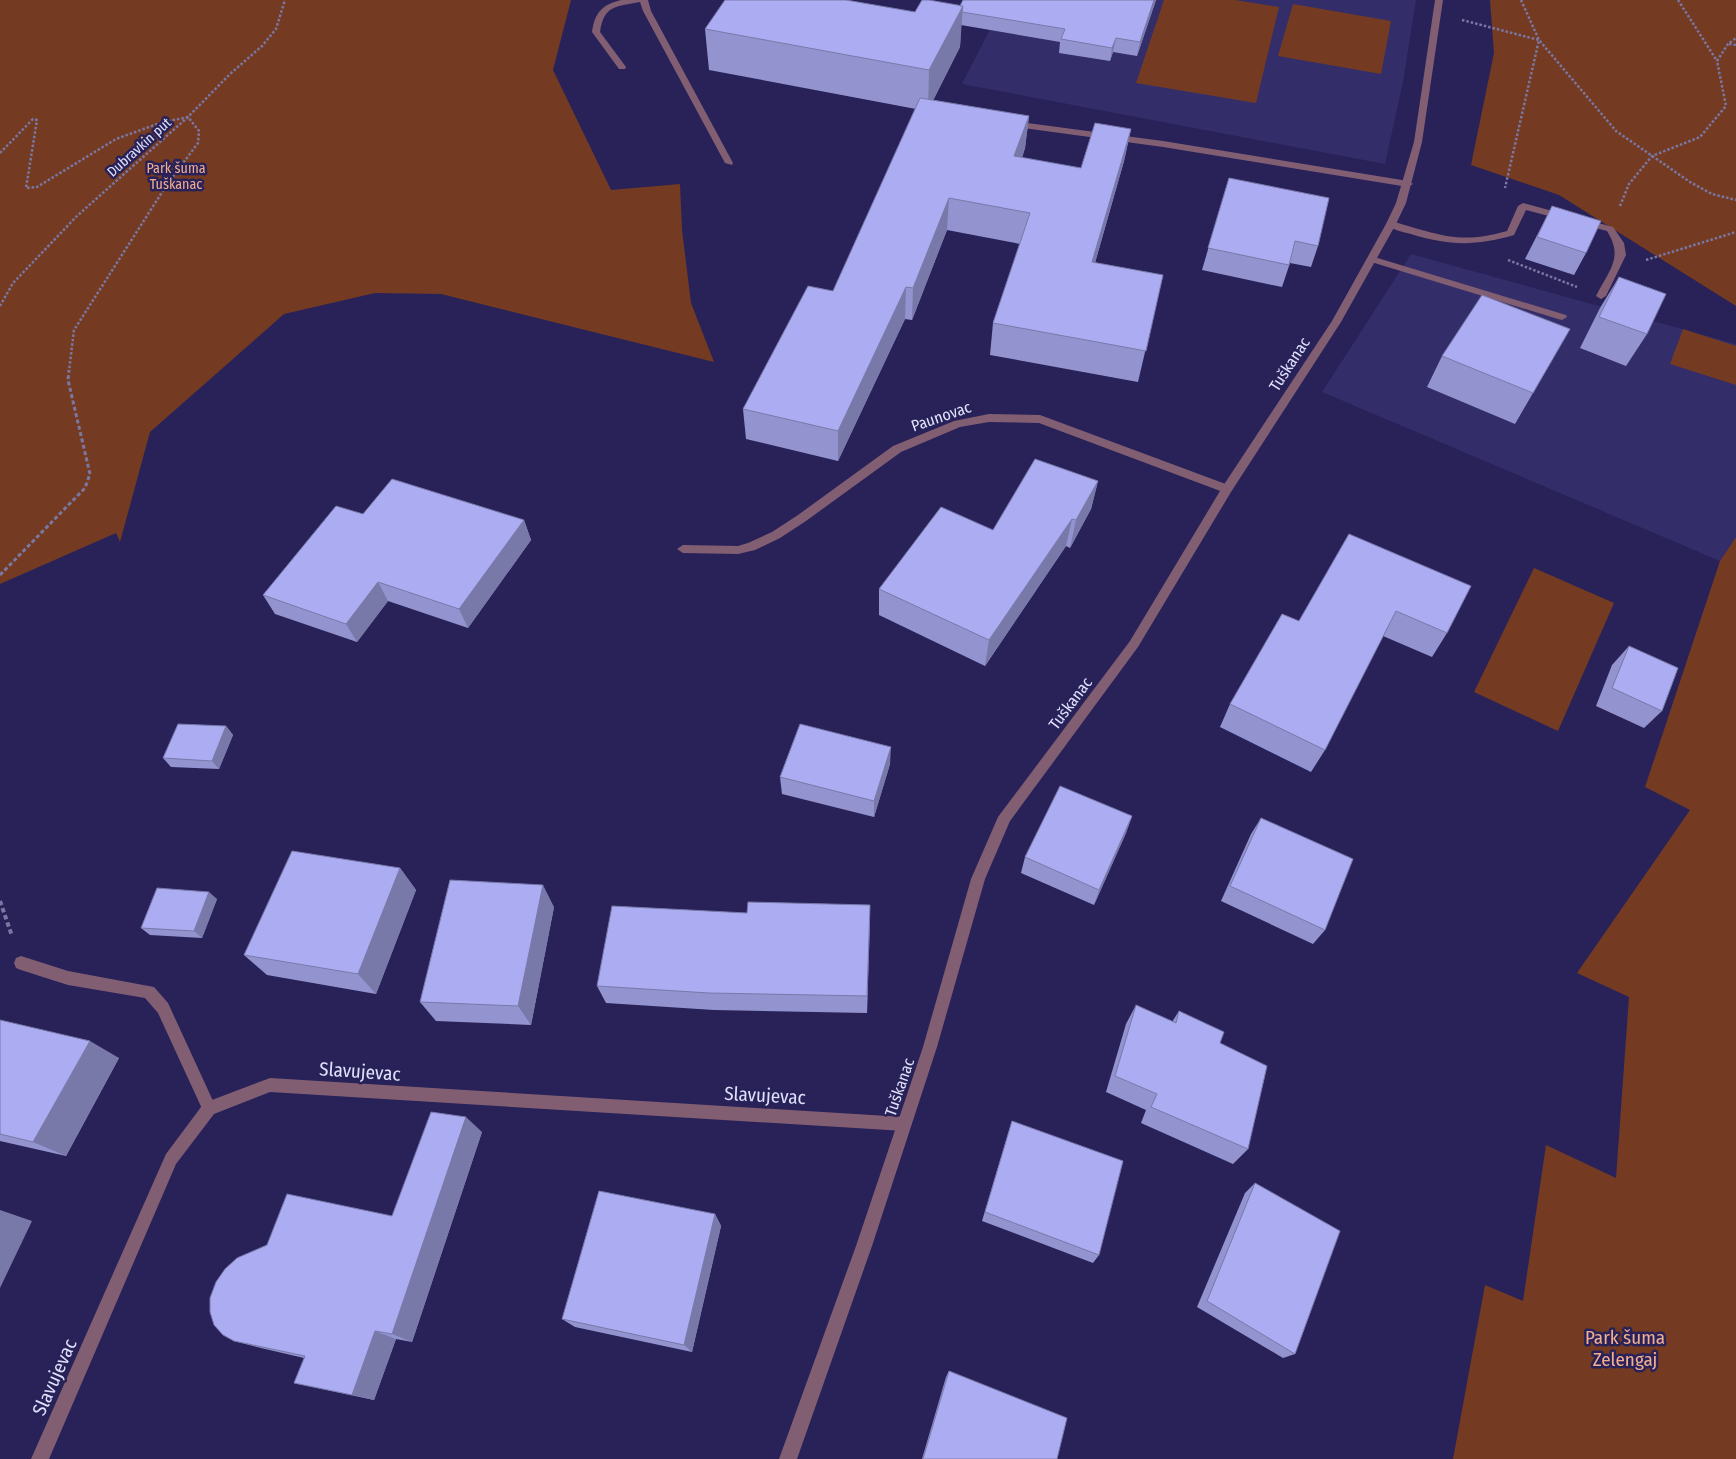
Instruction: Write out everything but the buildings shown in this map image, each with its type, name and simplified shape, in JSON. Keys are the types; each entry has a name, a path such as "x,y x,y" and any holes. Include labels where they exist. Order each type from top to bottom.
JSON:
{"street":[{"path":"622,67 596,32 597,19 601,10 609,6 638,0"},
{"path":"644,0 647,11 729,163"},
{"name":"Tuškanac","path":"788,1459 864,1246 930,1047 978,879 1004,818 1134,644 1227,490 1336,322 1391,224 1408,184 1418,142 1439,0"},
{"path":"1006,123 1163,144 1408,184"},
{"path":"1391,224 1432,238 1448,241 1478,242 1511,233 1523,206 1610,229 1619,243 1621,255 1601,296"},
{"path":"1371,259 1562,317"},
{"name":"Paunovac","path":"683,550 738,550 750,547 776,535 802,518 897,449 958,424 989,418 1040,419 1227,490"},
{"path":"21,963 68,978 149,992 164,1008 209,1108"},
{"name":"Slavujevac","path":"40,1459 172,1160 209,1108 270,1085 904,1124"}],"path":[{"name":"Dubravkin put","path":"0,306 13,283 77,216 188,117 230,74 262,46 276,28 285,0"},
{"path":"1521,0 1539,40 1616,131 1712,194 1736,200"},
{"path":"1610,229 1628,184 1652,156 1700,137 1726,106 1716,61 1678,0"},
{"path":"1437,14 1539,40"},
{"path":"1716,61 1728,44 1736,38"},
{"path":"1523,206 1503,193 1539,40"},
{"path":"1728,44 1736,45"},
{"path":"0,152 33,119 37,120 26,188 37,187 116,140 160,123 188,117 199,131 198,143 166,186 74,330 68,380 90,474 86,488 0,575"},
{"path":"1621,255 1649,260 1736,232"},
{"path":"1478,242 1500,257 1601,296"},
{"path":"0,901 21,963"}],"shaded area":[{"path":"1005,0 1416,0 1403,82 1385,164 962,84"},
{"path":"1411,254 1736,344 1736,537 1720,561 1322,392"}],"green space":[{"name":"Park šuma Tuškanac","path":"0,0 571,0 553,70 611,190 680,184 682,230 691,303 714,362 441,294 375,293 284,314 150,432 120,542 116,533 0,584"},
{"path":"1164,0 1235,0 1279,7 1256,103 1136,83"},
{"path":"1490,0 1736,0 1736,306 1559,195 1471,165 1494,53"},
{"path":"1293,4 1391,21 1381,74 1278,56"},
{"path":"1683,329 1736,346 1736,385 1670,364"},
{"name":"Park šuma Zelengaj","path":"1736,537 1736,1459 1453,1459 1485,1285 1523,1301 1546,1145 1616,1178 1629,997 1577,973 1690,810 1645,787 1720,561"},
{"path":"1534,568 1614,603 1558,731 1474,692"}]}
